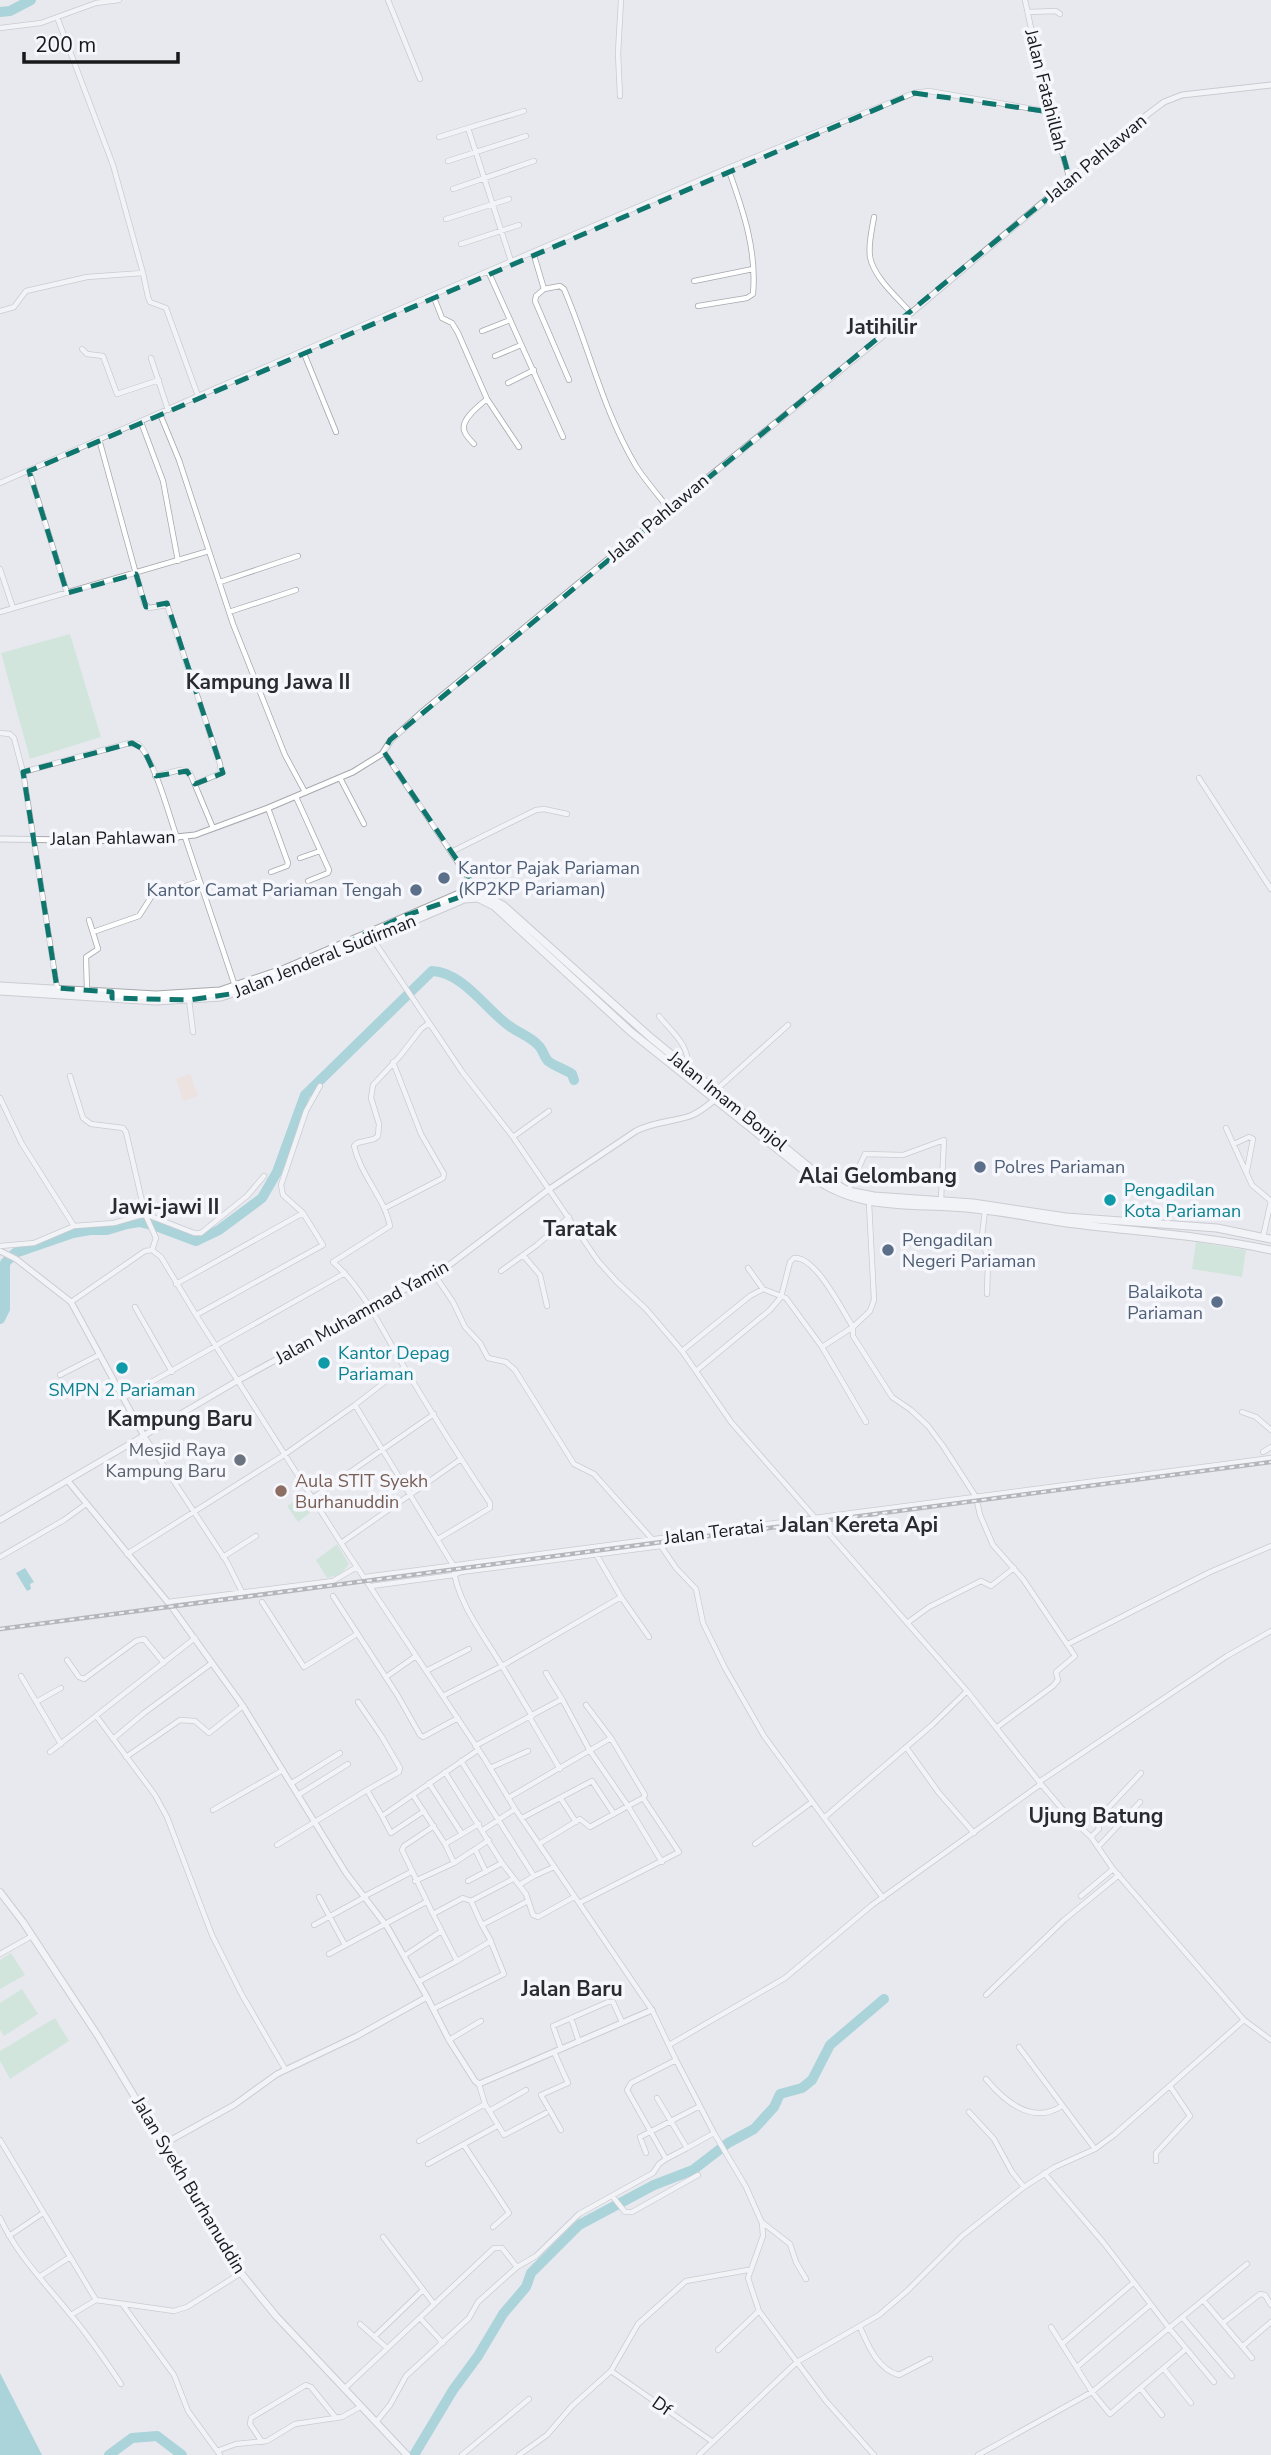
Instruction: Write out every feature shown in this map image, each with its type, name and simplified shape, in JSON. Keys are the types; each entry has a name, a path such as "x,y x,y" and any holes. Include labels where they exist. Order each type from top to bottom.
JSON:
{"main road":[{"name":"Jalan Jenderal Sudirman","path":"0,991 189,1000 237,993 408,918 477,893"},
{"name":"Jalan Imam Bonjol","path":"477,893 829,1188 869,1203 941,1200 1215,1239 1271,1250"},
{"name":"Jalan Jenderal Sudirman","path":"0,986 87,990 112,995 220,991 286,971 371,937 408,918"},
{"name":"Jalan Imam Bonjol","path":"563,964 631,1032 718,1094"},
{"path":"631,1032 637,1025"},
{"name":"Jalan Imam Bonjol","path":"795,1159 848,1191 900,1202 1014,1212"},
{"name":"Jalan Imam Bonjol","path":"1128,1227 1217,1228 1267,1238"},
{"path":"1215,1239 1217,1228"},
{"path":"1232,1242 1233,1230"},
{"name":"Jalan Syekh Burhanuddin","path":"0,1892 99,2036 241,2273 276,2316 405,2454"}],"street":[{"path":"0,28 35,24 96,3 119,0"},
{"path":"388,0 420,79"},
{"path":"620,96 618,53 621,0"},
{"name":"Jalan Fatahillah","path":"1025,0 1070,180"},
{"path":"1028,12 1056,11 1060,14"},
{"path":"58,17 113,165 149,301 166,309 198,396"},
{"name":"Jalan Pahlawan","path":"0,839 138,841 185,837 296,797 340,778 384,752 391,740 405,727 668,509 911,313 1148,114 1171,99 1194,93 1271,85"},
{"path":"0,483 728,168 919,92 1051,112"},
{"path":"439,137 524,111"},
{"path":"468,128 511,261"},
{"path":"448,161 526,136"},
{"path":"453,189 534,161"},
{"path":"698,306 752,296 750,233 728,168"},
{"path":"446,219 509,199"},
{"path":"874,217 870,245 872,262 880,276 911,313"},
{"path":"461,244 519,225"},
{"path":"533,252 544,289"},
{"path":"694,281 753,269"},
{"path":"488,271 563,437"},
{"path":"0,311 14,307 26,291 87,277 143,273"},
{"path":"569,380 535,301 536,296 544,289 560,286 564,289 597,379 628,451 637,468 668,509"},
{"path":"433,295 442,318 452,323 458,333 487,398 519,447"},
{"path":"482,331 510,320"},
{"path":"495,356 522,345"},
{"path":"82,349 85,353 103,356 117,394 159,380"},
{"path":"303,351 336,432"},
{"path":"151,358 168,410"},
{"path":"508,383 534,370"},
{"path":"474,444 464,432 464,426 487,398"},
{"path":"160,414 179,460 229,612 285,755 305,792"},
{"path":"141,422 163,481 178,561"},
{"path":"99,439 146,607 153,608 163,604 167,606 220,764 221,773 195,784"},
{"path":"29,471 67,593"},
{"path":"0,612 209,551"},
{"path":"219,582 298,556"},
{"path":"0,569 13,607"},
{"path":"229,612 296,590"},
{"path":"0,733 10,734 14,738 23,772 58,988"},
{"path":"23,772 132,743 138,744 144,750 155,776 177,838"},
{"path":"384,752 477,893"},
{"path":"155,776 184,770 190,773 213,828"},
{"path":"340,778 364,824"},
{"path":"1199,778 1271,889"},
{"path":"296,797 329,872 308,881"},
{"path":"268,808 288,863 287,866 271,872"},
{"path":"451,852 536,810 567,814"},
{"path":"185,837 235,987"},
{"path":"300,858 320,851"},
{"path":"93,932 139,916 155,891 177,889 200,881"},
{"path":"87,990 86,957 98,948 89,920"},
{"path":"371,937 463,1073 513,1136 598,1261 646,1309 682,1351 731,1423 967,1691 1040,1783 1099,1846 1113,1869 1244,2020 1271,2040"},
{"path":"189,1000 193,1032"},
{"path":"659,1016 686,1050 687,1067"},
{"path":"429,1023 376,1081 371,1094 372,1109 379,1124 378,1136 354,1146 365,1175 385,1208 390,1227 333,1262 345,1273 370,1309 490,1503 490,1508 438,1539"},
{"path":"718,1094 788,1026"},
{"path":"385,1208 443,1178 444,1174 421,1134 393,1062"},
{"path":"70,1076 79,1111 86,1121 101,1126 123,1128 126,1132 145,1215 157,1240 152,1250 142,1253 71,1302"},
{"path":"196,1315 323,1245 303,1213 283,1195 281,1185 306,1111 320,1086"},
{"name":"Jalan Muhammad Yamin","path":"0,1520 237,1381 434,1274 548,1190 644,1127 691,1116 706,1107 718,1094"},
{"path":"0,1098 22,1144 74,1226"},
{"path":"513,1136 549,1111"},
{"path":"1226,1128 1256,1189 1271,1201 1267,1238"},
{"path":"1234,1144 1249,1137 1253,1139 1247,1171"},
{"path":"848,1191 865,1154 903,1155 944,1140 941,1200"},
{"path":"0,1248 34,1243 74,1226 120,1222 145,1215 194,1233 201,1233 247,1196 264,1176"},
{"path":"822,1348 853,1327 870,1311 874,1300 869,1203"},
{"path":"985,1210 982,1237 988,1261 986,1294"},
{"path":"176,1284 303,1213"},
{"path":"501,1271 569,1217"},
{"path":"0,1248 71,1302 138,1428 223,1557 243,1594"},
{"path":"152,1250 161,1257 284,1455 458,1718 515,1810 652,2010 762,2222 762,2236 749,2270 748,2281 759,2311 826,2401 874,2455"},
{"path":"523,1255 540,1275 547,1306"},
{"path":"696,1371 764,1317 781,1297 790,1262 794,1258 800,1257 807,1261 825,1282 853,1327 851,1332 855,1342 892,1397 928,1426 976,1497 988,1538 1014,1568 1076,1658 1056,1672 1057,1683 995,1728"},
{"path":"748,1268 763,1289 786,1298 822,1348 866,1422"},
{"path":"123,1398 345,1273"},
{"path":"434,1274 453,1302 465,1327 480,1343 488,1359 506,1362 515,1370 573,1464 594,1474 653,1540"},
{"path":"682,1351 750,1296 763,1289"},
{"path":"135,1307 172,1372"},
{"path":"61,1376 99,1354"},
{"path":"127,1554 191,1511 284,1455 404,1367"},
{"path":"355,1405 453,1565 454,1575 467,1608 560,1769"},
{"path":"1242,1412 1256,1417 1271,1430"},
{"path":"314,1497 434,1414"},
{"path":"133,1442 138,1428"},
{"path":"1263,1452 1271,1447"},
{"name":"Jalan Teratai","path":"365,1577 1271,1458"},
{"path":"341,1543 461,1459"},
{"path":"68,1481 168,1602 243,1706 346,1872 404,1956 449,2040 479,2084 485,2104 502,2134 506,2135 546,2113"},
{"path":"0,1557 86,1504"},
{"path":"223,1557 256,1536"},
{"path":"371,1586 661,1546 676,1568 696,1589 703,1623 751,1715 883,1898"},
{"path":"1068,1644 1190,1581 1271,1546"},
{"path":"596,1554 621,1597 649,1636"},
{"path":"168,1602 333,1581 358,1567"},
{"path":"907,1623 929,1607 981,1581 991,1586 1014,1568"},
{"path":"333,1596 423,1737 458,1718"},
{"path":"443,1696 502,1666 621,1597"},
{"path":"262,1602 304,1667 357,1634"},
{"path":"669,2045 785,1978 883,1898 1040,1783 1227,1656 1271,1631"},
{"path":"67,1660 79,1677 84,1679 136,1641 144,1639 163,1663"},
{"path":"50,1752 195,1639"},
{"path":"426,1671 469,1649"},
{"path":"386,1677 416,1656"},
{"path":"113,1739 212,1663"},
{"path":"546,1673 590,1751 662,1862"},
{"path":"21,1676 61,1744"},
{"path":"36,1702 61,1688"},
{"path":"825,1817 967,1691"},
{"path":"382,1816 476,1748 562,1699"},
{"path":"277,1845 398,1772 400,1768 358,1702"},
{"path":"579,1903 678,1854 678,1850 643,1798 645,1795 611,1738 586,1705"},
{"path":"126,1756 180,1720 195,1721 209,1732 243,1706"},
{"path":"97,1717 155,1795 174,1829 212,1934 242,1995 285,2069"},
{"path":"508,1798 611,1738"},
{"path":"906,1746 939,1793 974,1833"},
{"path":"490,1768 528,1751"},
{"path":"292,1783 340,1754"},
{"path":"461,1761 534,1876"},
{"path":"298,1795 348,1764"},
{"path":"213,1810 284,1770"},
{"path":"445,1772 502,1863 519,1885 535,1917 574,1897"},
{"path":"1091,1837 1099,1829 1097,1820 1142,1773"},
{"path":"522,1818 592,1781 614,1814"},
{"path":"429,1783 462,1834"},
{"path":"367,1790 391,1833 424,1811"},
{"path":"413,1795 445,1844 454,1863"},
{"path":"540,1844 582,1819 590,1827 643,1798"},
{"path":"561,1799 576,1822"},
{"path":"755,1844 812,1802"},
{"path":"1099,1846 1140,1802"},
{"path":"483,1830 515,1810"},
{"path":"445,1844 479,1824"},
{"path":"434,1826 403,1847 402,1852 440,1932 457,1961"},
{"path":"415,1881 454,1863 489,1840"},
{"path":"475,1849 486,1872"},
{"path":"468,1881 502,1863"},
{"path":"519,1885 554,1867"},
{"path":"1081,1896 1113,1869"},
{"path":"314,1926 411,1872"},
{"path":"986,1995 1064,1920 1119,1875"},
{"path":"471,1901 513,1879"},
{"path":"319,1897 345,1945"},
{"path":"433,1914 463,1898 471,1901 491,1941 503,1974 433,2009"},
{"path":"482,1925 528,1901"},
{"path":"329,1954 426,1902"},
{"path":"404,1956 440,1932"},
{"path":"0,1954 32,1936"},
{"path":"418,1982 491,1941"},
{"path":"162,2145 234,2105 285,2069 357,2036 427,1997"},
{"path":"561,2049 553,2026 571,2018 611,2001 622,2022"},
{"path":"479,2084 652,2010"},
{"path":"571,2018 579,2042"},
{"path":"699,2455 797,2362 879,2315 962,2236 1044,2173 1095,2149 1244,2020"},
{"path":"449,2040 481,2021"},
{"path":"1019,2047 1095,2149"},
{"path":"554,2052 568,2083 541,2095 561,2130"},
{"path":"666,2159 629,2095 628,2086 676,2060"},
{"path":"986,2079 1001,2097 1025,2111 1042,2113 1062,2106"},
{"path":"1156,2161 1156,2154 1190,2116 1170,2086"},
{"path":"489,2111 526,2090"},
{"path":"657,2098 687,2148"},
{"path":"419,2141 485,2104"},
{"path":"646,2153 639,2138 700,2106"},
{"path":"969,2112 994,2139 1024,2187"},
{"path":"428,2164 497,2126"},
{"path":"376,2423 390,2405 406,2376 469,2318 478,2302 517,2267 536,2256 579,2214 613,2197 656,2171 659,2164 666,2159 714,2133"},
{"path":"0,2140 96,2300"},
{"path":"464,2145 510,2214 493,2227"},
{"path":"1044,2173 1104,2242 1150,2305 1214,2382"},
{"path":"613,2197 625,2212 632,2212 698,2175"},
{"path":"9,2236 43,2213"},
{"path":"0,2218 9,2236 121,2384"},
{"path":"762,2222 791,2245 795,2261 806,2279"},
{"path":"383,2237 434,2304"},
{"path":"344,2389 496,2246 502,2248 517,2267"},
{"path":"39,2277 71,2257"},
{"path":"978,2455 1092,2392 1247,2264"},
{"path":"519,2455 547,2435 572,2406 611,2370 638,2324 688,2280 749,2270"},
{"path":"71,2315 96,2300 169,2311 180,2310 241,2273"},
{"path":"1062,2344 1133,2283"},
{"path":"374,2337 423,2290"},
{"path":"1223,2323 1260,2294 1265,2295 1271,2305"},
{"path":"1203,2300 1252,2358"},
{"path":"122,2304 174,2375 188,2411 218,2453 236,2444 270,2440 295,2424 346,2416 360,2407"},
{"path":"1077,2367 1150,2305"},
{"path":"719,2350 759,2311"},
{"path":"1182,2317 1232,2376"},
{"path":"420,2318 443,2343"},
{"path":"1242,2346 1271,2322"},
{"path":"360,2324 387,2348"},
{"path":"860,2327 877,2360 894,2374 899,2375 930,2360"},
{"path":"1051,2327 1092,2392 1110,2414 1186,2349"},
{"path":"1164,2369 1191,2403"},
{"name":"Df","path":"611,2370 713,2442"},
{"path":"262,2442 250,2424 251,2418 306,2385 311,2387 336,2418"},
{"path":"1141,2389 1162,2415"},
{"path":"462,2455 529,2399"}],"highlighted area":[{"path":"914,93 1051,112 1070,180 390,740 384,752 478,891 407,915 237,993 189,1000 112,998 112,992 57,988 23,772 132,743 144,750 156,776 187,771 195,784 223,773 167,603 146,607 136,574 67,593 29,471"}],"shaded area":[{"path":"190,1074 198,1096 183,1101 176,1079"}],"green space":[{"path":"70,634 101,737 30,759 1,653"},
{"path":"1196,1242 1246,1250 1242,1277 1192,1269"},
{"path":"299,1498 310,1513 298,1522 287,1506"},
{"path":"337,1544 349,1564 341,1574 327,1578 316,1560"},
{"path":"11,1953 25,1975 0,1989 0,1960"},
{"path":"22,1989 38,2014 4,2036 0,2030 0,2003"},
{"path":"55,2018 69,2041 10,2079 0,2061 0,2051"}],"water":[{"path":"25,1568 34,1582 27,1591 16,1573"},
{"path":"0,2373 42,2455 0,2455"}],"waterway":[{"path":"0,12 10,11 31,0"},
{"path":"0,1319 5,1309 5,1263 15,1253 73,1233 107,1230 139,1222 196,1241 219,1230 262,1198 277,1172 305,1095 432,971 453,977 463,984 499,1018 535,1043 548,1061 572,1074 574,1080"},
{"path":"414,2455 503,2314 526,2287 531,2273 579,2225 654,2185 693,2170 728,2143 754,2129 774,2107 780,2094 802,2088 812,2080 830,2045 884,1999"},
{"path":"109,2455 132,2438 157,2436 182,2455"}],"railway":[{"path":"0,1629 1271,1462"}],"place":[{"name":"Kantor Pajak Pariaman (KP2KP Pariaman)","path":"444,878"},
{"name":"Kantor Camat Pariaman Tengah","path":"416,890"},
{"name":"Polres Pariaman","path":"980,1167"},
{"name":"Pengadilan Kota Pariaman","path":"1110,1200"},
{"name":"Pengadilan Negeri Pariaman","path":"888,1250"},
{"name":"Balaikota Pariaman","path":"1217,1302"},
{"name":"Kantor Depag Pariaman","path":"324,1363"},
{"name":"SMPN 2 Pariaman","path":"122,1368"},
{"name":"Mesjid Raya Kampung Baru","path":"240,1460"},
{"name":"Aula STIT Syekh Burhanuddin","path":"281,1491"}],"district":[{"name":"Jatihilir","path":"882,327"},
{"name":"Kampung Jawa II","path":"268,682"},
{"name":"Alai Gelombang","path":"878,1176"},
{"name":"Jawi-jawi II","path":"165,1207"},
{"name":"Taratak","path":"580,1229"},
{"name":"Kampung Baru","path":"180,1419"},
{"name":"Jalan Kereta Api","path":"859,1525"},
{"name":"Ujung Batung","path":"1096,1816"},
{"name":"Jalan Baru","path":"572,1989"}]}
